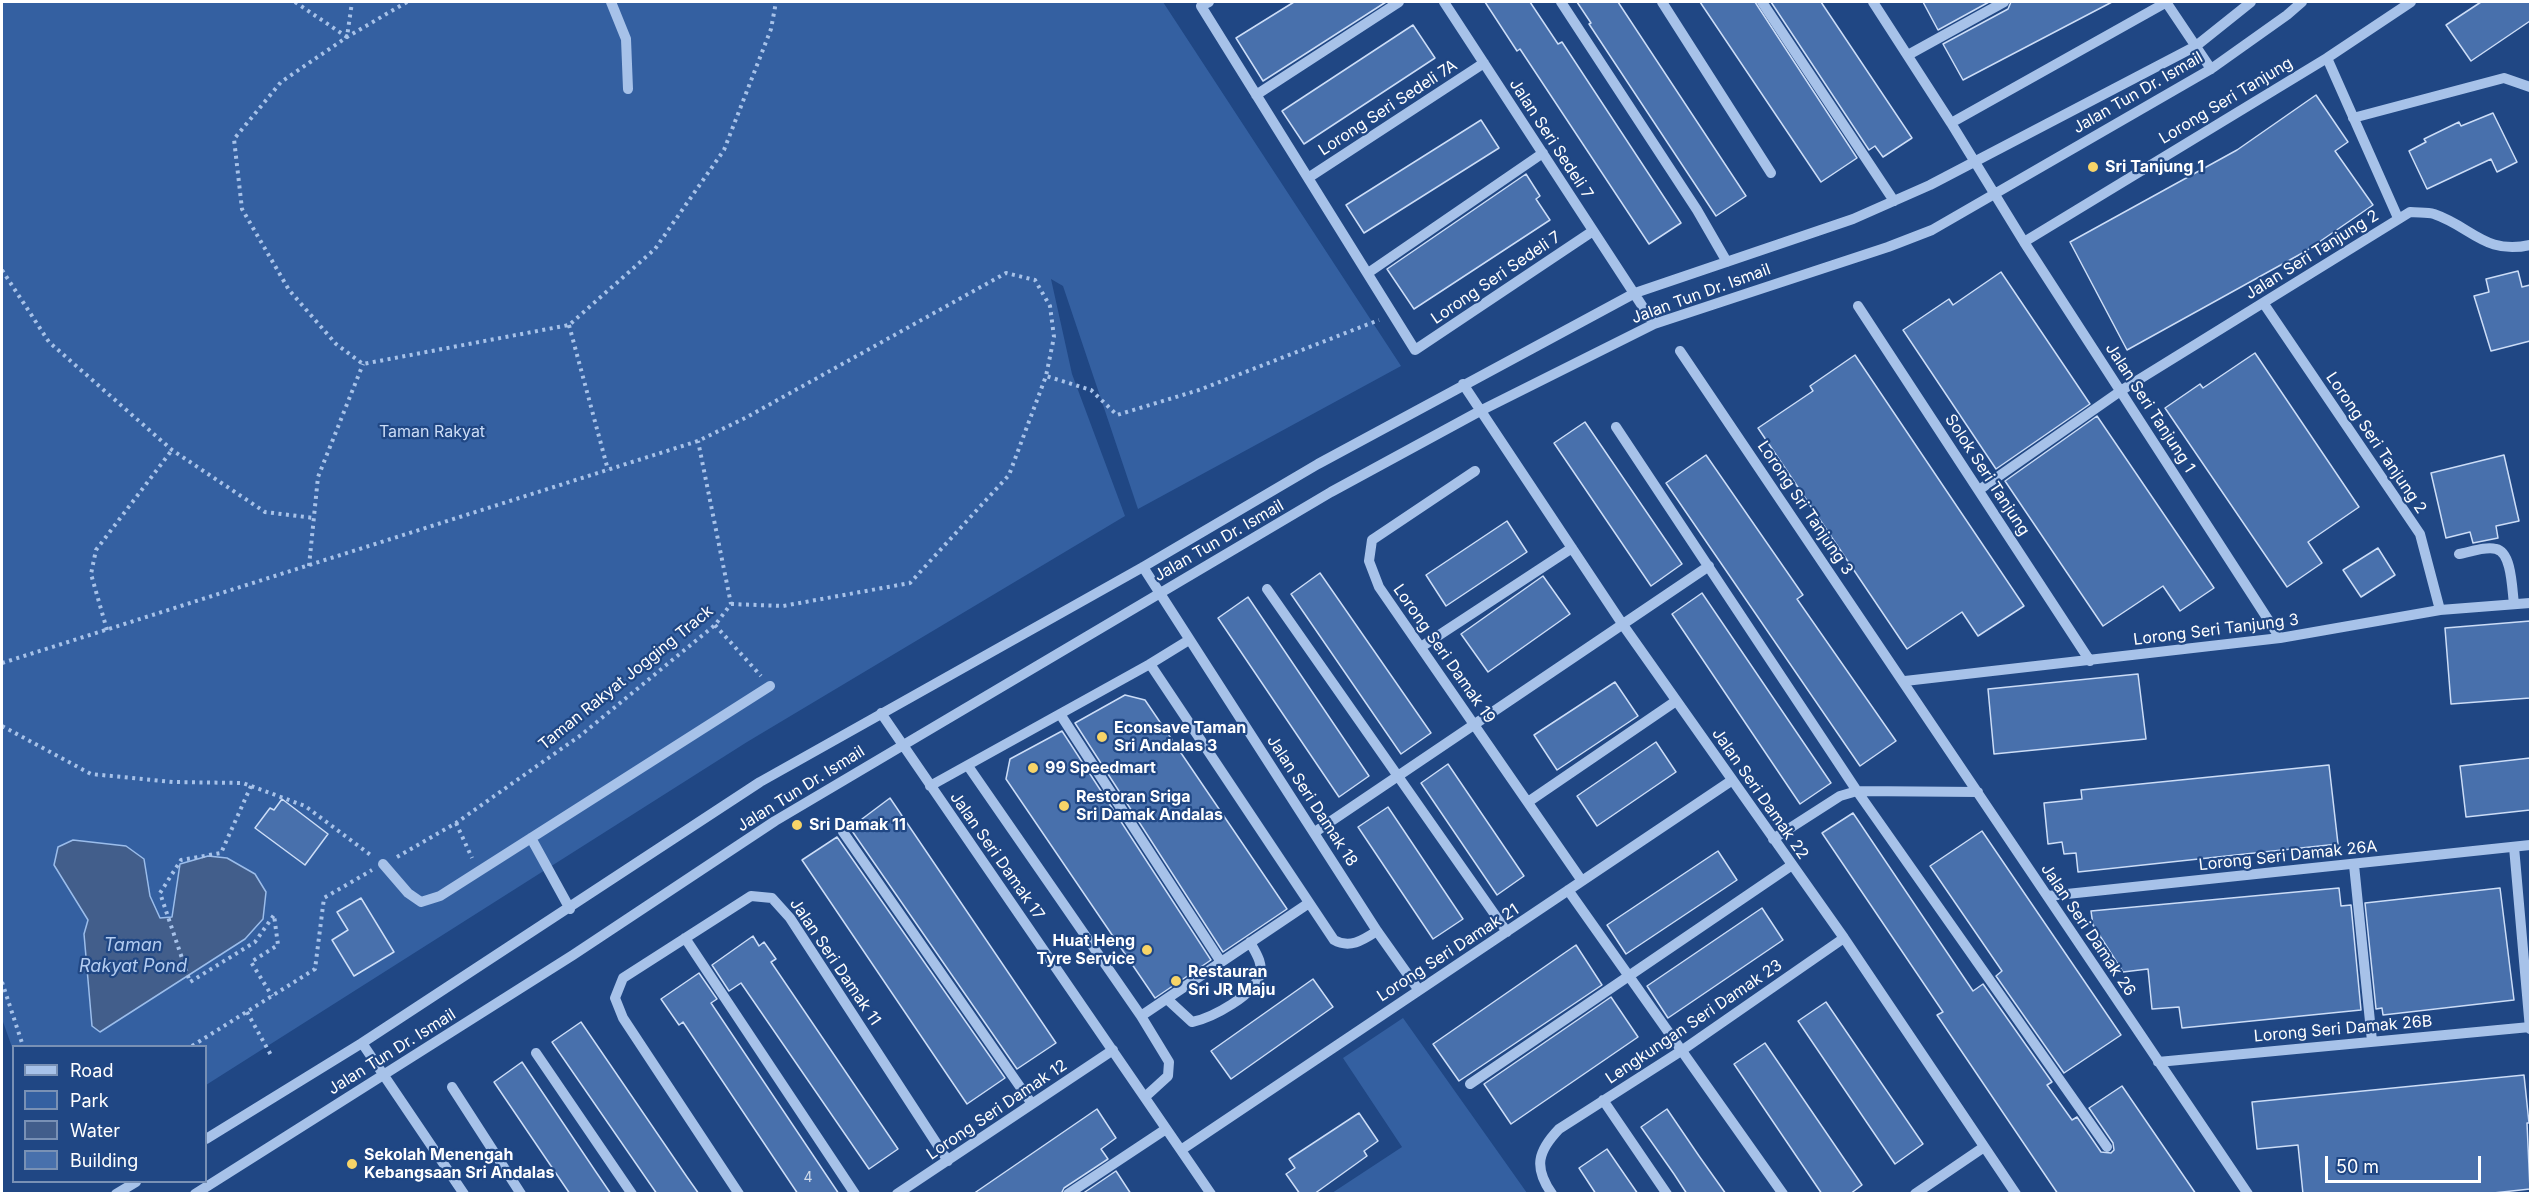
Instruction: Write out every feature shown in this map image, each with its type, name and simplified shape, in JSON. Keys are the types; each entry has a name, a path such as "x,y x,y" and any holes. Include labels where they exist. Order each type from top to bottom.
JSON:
{"street":[{"path":"611,2 626,39 628,89"},
{"path":"1256,95 1399,2"},
{"name":"Jalan Seri Sedeli 7","path":"1444,2 1654,324"},
{"path":"1561,2 1696,210 1727,262"},
{"path":"1662,2 1771,173"},
{"path":"1762,2 1894,201"},
{"name":"Jalan Seri Tanjung 1","path":"1873,2 1952,123 2024,242 2122,390 2280,638"},
{"path":"1908,55 2004,2"},
{"path":"1952,123 2166,2 2211,69"},
{"name":"Jalan Tun Dr. Ismail","path":"207,1138 362,1043 570,909 760,782 1143,567 1318,464 1635,293 1853,219 1976,162 2196,46 2252,2"},
{"name":"Jalan Tun Dr. Ismail","path":"195,1194 573,955 775,821 901,744 1331,492 1480,411 1654,324 1921,234 1995,194 2211,69 2302,2"},
{"name":"Lorong Seri Tanjung","path":"2024,242 2327,58 2411,2"},
{"path":"1205,4 1256,95 1368,273 1543,153"},
{"name":"Jalan Seri Tanjung 2","path":"1979,490 2122,390 2398,219 2327,58"},
{"name":"Lorong Seri Sedeli 7A","path":"1308,178 1484,63"},
{"path":"2353,118 2504,78 2530,87"},
{"path":"2398,219 2410,212 2433,213 2492,246 2517,248 2530,245"},
{"name":"Lorong Seri Sedeli 7","path":"1368,273 1415,350 1593,231"},
{"name":"Lorong Seri Tanjung 2","path":"2264,304 2420,534 2440,610"},
{"name":"Solok Seri Tanjung","path":"1858,306 2090,661"},
{"name":"Lorong Sri Tanjung 3","path":"1680,351 1905,681"},
{"name":"Jalan Seri Damak 22","path":"1463,384 1623,625 1844,938 2016,1194"},
{"path":"1616,427 1857,791 2107,1147"},
{"name":"Lorong Seri Damak 19","path":"1474,471 1372,540 1369,561 1379,587 1582,881"},
{"path":"1421,647 1572,548"},
{"path":"2459,554 2494,548 2504,551 2508,558 2514,604"},
{"path":"1315,832 1709,566"},
{"name":"Jalan Seri Damak 18","path":"1143,567 1377,931 1418,989"},
{"path":"1268,589 1507,932"},
{"name":"Lorong Seri Tanjung 3","path":"1905,681 2280,638 2440,610 2530,603"},
{"path":"930,786 1150,664 1188,640"},
{"path":"1150,664 1334,940 1342,944 1353,944 1377,931"},
{"name":"Jalan Seri Damak 26","path":"1905,681 2248,1194"},
{"path":"383,864 408,892 421,902 440,896 770,686"},
{"path":"1528,802 1676,701"},
{"name":"Jalan Seri Damak 17","path":"881,713 1211,1194"},
{"path":"1060,714 1221,962"},
{"path":"968,766 1141,1016 1169,1062 1168,1076 1145,1097"},
{"name":"Lorong Seri Damak 21","path":"1181,1150 1731,781"},
{"path":"1773,839 1840,796 1857,791 1978,792"},
{"path":"843,832 1032,1104"},
{"path":"531,838 570,909"},
{"name":"Lorong Seri Damak 26A","path":"2048,896 2530,845"},
{"path":"2514,847 2530,1028"},
{"path":"1470,1084 1792,865"},
{"path":"2354,865 2372,1041"},
{"path":"1568,890 1783,1194"},
{"name":"Jalan Seri Damak 11","path":"739,1194 623,1018 615,998 623,978 751,896 772,898 790,918 948,1161"},
{"path":"1141,1016 1309,903"},
{"path":"685,938 855,1194"},
{"name":"Lengkungan Seri Damak 23","path":"1552,1194 1545,1185 1539,1164 1544,1144 1559,1129 1681,1051 1844,938"},
{"path":"1167,999 1192,1022 1205,1019 1231,1005 1250,989 1260,975 1260,962 1250,942"},
{"name":"Lorong Seri Damak 26B","path":"2158,1062 2530,1028"},
{"path":"362,1043 464,1194"},
{"name":"Lorong Seri Damak 12","path":"897,1194 1113,1050"},
{"path":"536,1053 632,1194"},
{"path":"452,1088 522,1194"},
{"path":"1604,1100 1667,1194"},
{"path":"1068,1194 1166,1129"},
{"path":"1915,1194 1984,1147"},
{"path":"116,1194 134,1183"}],"path":[{"path":"295,2 347,37"},
{"path":"347,37 352,2"},
{"path":"407,2 347,37 281,82 234,139 242,209 289,290 336,344 363,364 569,325 655,249 724,150 771,29 776,2"},
{"path":"2,270 49,342 172,450 265,512 314,518"},
{"path":"2,663 698,441 747,417 1006,273 1035,280 1050,306 1054,337 1046,376 1009,475 910,583 783,606 731,604"},
{"path":"1046,376 1091,390 1118,415 1199,390 1378,319"},
{"path":"569,325 608,470"},
{"path":"309,566 318,477 363,364"},
{"name":"Taman Rakyat Jogging Track","path":"195,1045 315,969 324,898 456,823 581,735 715,625 731,604 698,441"},
{"path":"107,630 91,574 96,550 172,450"},
{"path":"715,625 770,686"},
{"path":"2,726 91,774 173,782 243,783 305,806 383,864"},
{"path":"251,786 221,853 181,860 160,893 190,982 255,942 274,915 278,945 251,962 272,996"},
{"path":"456,823 478,871"},
{"path":"2,982 22,1045"},
{"path":"247,1012 272,1057"}],"green space":[{"name":"Taman Rakyat","path":"2,2 1163,2 1401,366 1138,509 1063,286 1051,279 1072,374 1125,516 747,742 207,1084 207,1045 12,1045 12,1047 2,1019"},
{"path":"1403,1018 1527,1193 1332,1193 1402,1147 1343,1058"}],"water":[{"name":"Taman Rakyat Pond","path":"73,840 126,846 144,859 150,896 160,918 172,917 180,864 208,856 227,858 255,874 266,892 263,919 245,939 100,1032 92,1026 84,934 88,920 54,865 58,847"}],"building":[{"path":"1294,2 1386,2 1263,81 1236,38"},
{"path":"1485,2 1530,2 1558,44 1562,42 1681,223 1649,244 1520,49 1517,51"},
{"path":"1577,2 1618,2 1746,196 1716,216 1589,24 1591,23"},
{"path":"1700,2 1755,2 1857,158 1821,182"},
{"path":"1771,2 1821,2 1912,138 1883,157 1875,146 1869,150"},
{"path":"1923,2 1989,2 1938,30"},
{"path":"2011,2 2112,2 1963,80 1943,44 2008,9"},
{"path":"2481,2 2530,2 2530,21 2471,61 2446,25"},
{"path":"1413,25 1435,58 1304,144 1282,111"},
{"path":"2316,95 2348,142 2335,151 2373,205 2306,251 2127,350 2070,242 2237,150"},
{"path":"2493,113 2517,162 2497,172 2491,159 2427,189 2409,151 2426,142 2424,139 2459,122 2461,126"},
{"path":"1481,120 1499,148 1364,233 1346,205"},
{"path":"1526,174 1540,196 1536,199 1550,220 1414,309 1387,269"},
{"path":"2518,271 2522,287 2530,285 2530,341 2491,351 2474,296 2489,292 2486,279"},
{"path":"2001,272 2090,404 1996,469 1903,330 1949,299 1953,305"},
{"path":"2255,353 2359,507 2308,542 2322,563 2287,587 2165,408 2200,384 2203,388"},
{"path":"1855,355 2024,606 1978,636 1962,612 1907,649 1758,428 1813,391 1810,386"},
{"path":"2097,416 2214,588 2180,611 2163,586 2103,626 2005,481"},
{"path":"1585,422 1682,564 1651,586 1554,443"},
{"path":"1706,455 1803,595 1797,599 1896,741 1860,766 1666,483"},
{"path":"2504,455 2519,521 2496,526 2498,538 2473,543 2470,532 2446,538 2431,473"},
{"path":"1507,521 1527,552 1446,606 1426,575"},
{"path":"2378,548 2395,575 2361,597 2343,570"},
{"path":"1320,573 1431,733 1401,754 1291,594"},
{"path":"1543,576 1570,614 1488,672 1461,634"},
{"path":"1702,593 1831,783 1800,804 1672,614"},
{"path":"1248,597 1369,776 1339,797 1218,618"},
{"path":"2530,621 2530,698 2451,704 2445,628"},
{"path":"2138,674 2146,739 1994,754 1988,689"},
{"path":"1615,682 1638,716 1557,770 1534,735"},
{"path":"1125,695 1145,700 1287,909 1223,952 1075,723"},
{"path":"1062,731 1211,960 1155,998 1006,779 1010,759"},
{"path":"1656,742 1676,772 1597,826 1577,796"},
{"path":"2530,758 2530,810 2466,817 2460,766"},
{"path":"1448,764 1524,876 1497,895 1421,783"},
{"path":"2329,765 2338,844 2078,872 2076,853 2064,854 2062,842 2048,844 2044,803 2082,799 2081,790"},
{"path":"890,798 1056,1043 1017,1069 850,828"},
{"path":"282,799 328,834 305,865 255,828 270,808 274,810"},
{"path":"1388,807 1463,919 1433,939 1358,827"},
{"path":"1853,813 1973,991 1983,984 2052,1082 2047,1085 2072,1120 2077,1117 2101,1152 2111,1153 2114,1150 2113,1143 2089,1108 2122,1086 2196,1194 2058,1194 1937,1015 1943,1012 1822,833"},
{"path":"1982,831 2121,1035 2064,1073 1996,976 2002,971 1930,866"},
{"path":"837,837 1005,1078 967,1104 802,860"},
{"path":"1718,851 1737,880 1626,954 1607,925"},
{"path":"2339,888 2341,906 2351,905 2361,1010 2182,1028 2179,1007 2152,1009 2148,969 2123,972 2093,925 2091,911"},
{"path":"2500,888 2514,1000 2383,1015 2382,1008 2376,1009 2365,903"},
{"path":"361,898 394,952 354,976 332,940 348,930 337,912"},
{"path":"1762,908 1783,940 1668,1018 1647,986"},
{"path":"753,936 759,946 764,942 776,959 771,962 898,1149 869,1169 741,983 729,991 712,965"},
{"path":"1576,945 1602,985 1459,1081 1433,1044"},
{"path":"699,973 717,999 711,1003 839,1194 798,1194 683,1022 679,1025 661,999"},
{"path":"1313,979 1333,1007 1231,1079 1211,1051"},
{"path":"1611,997 1638,1037 1511,1124 1484,1084"},
{"path":"1826,1002 1923,1144 1895,1164 1798,1021"},
{"path":"581,1022 699,1194 657,1194 552,1042"},
{"path":"1765,1043 1862,1185 1850,1194 1822,1194 1734,1064"},
{"path":"522,1062 611,1194 570,1194 494,1082"},
{"path":"2524,1075 2529,1123 2527,1123 2530,1189 2484,1194 2303,1194 2298,1145 2257,1149 2252,1102"},
{"path":"1097,1109 1116,1138 1101,1149 1108,1159 1064,1188 1061,1194 973,1194"},
{"path":"1667,1109 1726,1194 1687,1194 1641,1127"},
{"path":"1359,1113 1378,1141 1364,1151 1367,1156 1314,1194 1300,1194 1286,1174 1295,1168 1289,1159"},
{"path":"1607,1149 1638,1194 1596,1194 1579,1168"},
{"path":"1116,1171 1131,1194 1082,1194"}],"place":[{"name":"Sri Tanjung 1","path":"2093,167"},
{"name":"Econsave Taman Sri Andalas 3","path":"1102,737"},
{"name":"99 Speedmart","path":"1033,768"},
{"name":"Restoran Sriga Sri Damak Andalas","path":"1064,806"},
{"name":"Sri Damak 11","path":"797,825"},
{"name":"Huat Heng Tyre Service","path":"1147,950"},
{"name":"Restauran Sri JR Maju","path":"1176,981"},
{"name":"Sekolah Menengah Kebangsaan Sri Andalas","path":"352,1164"}]}
